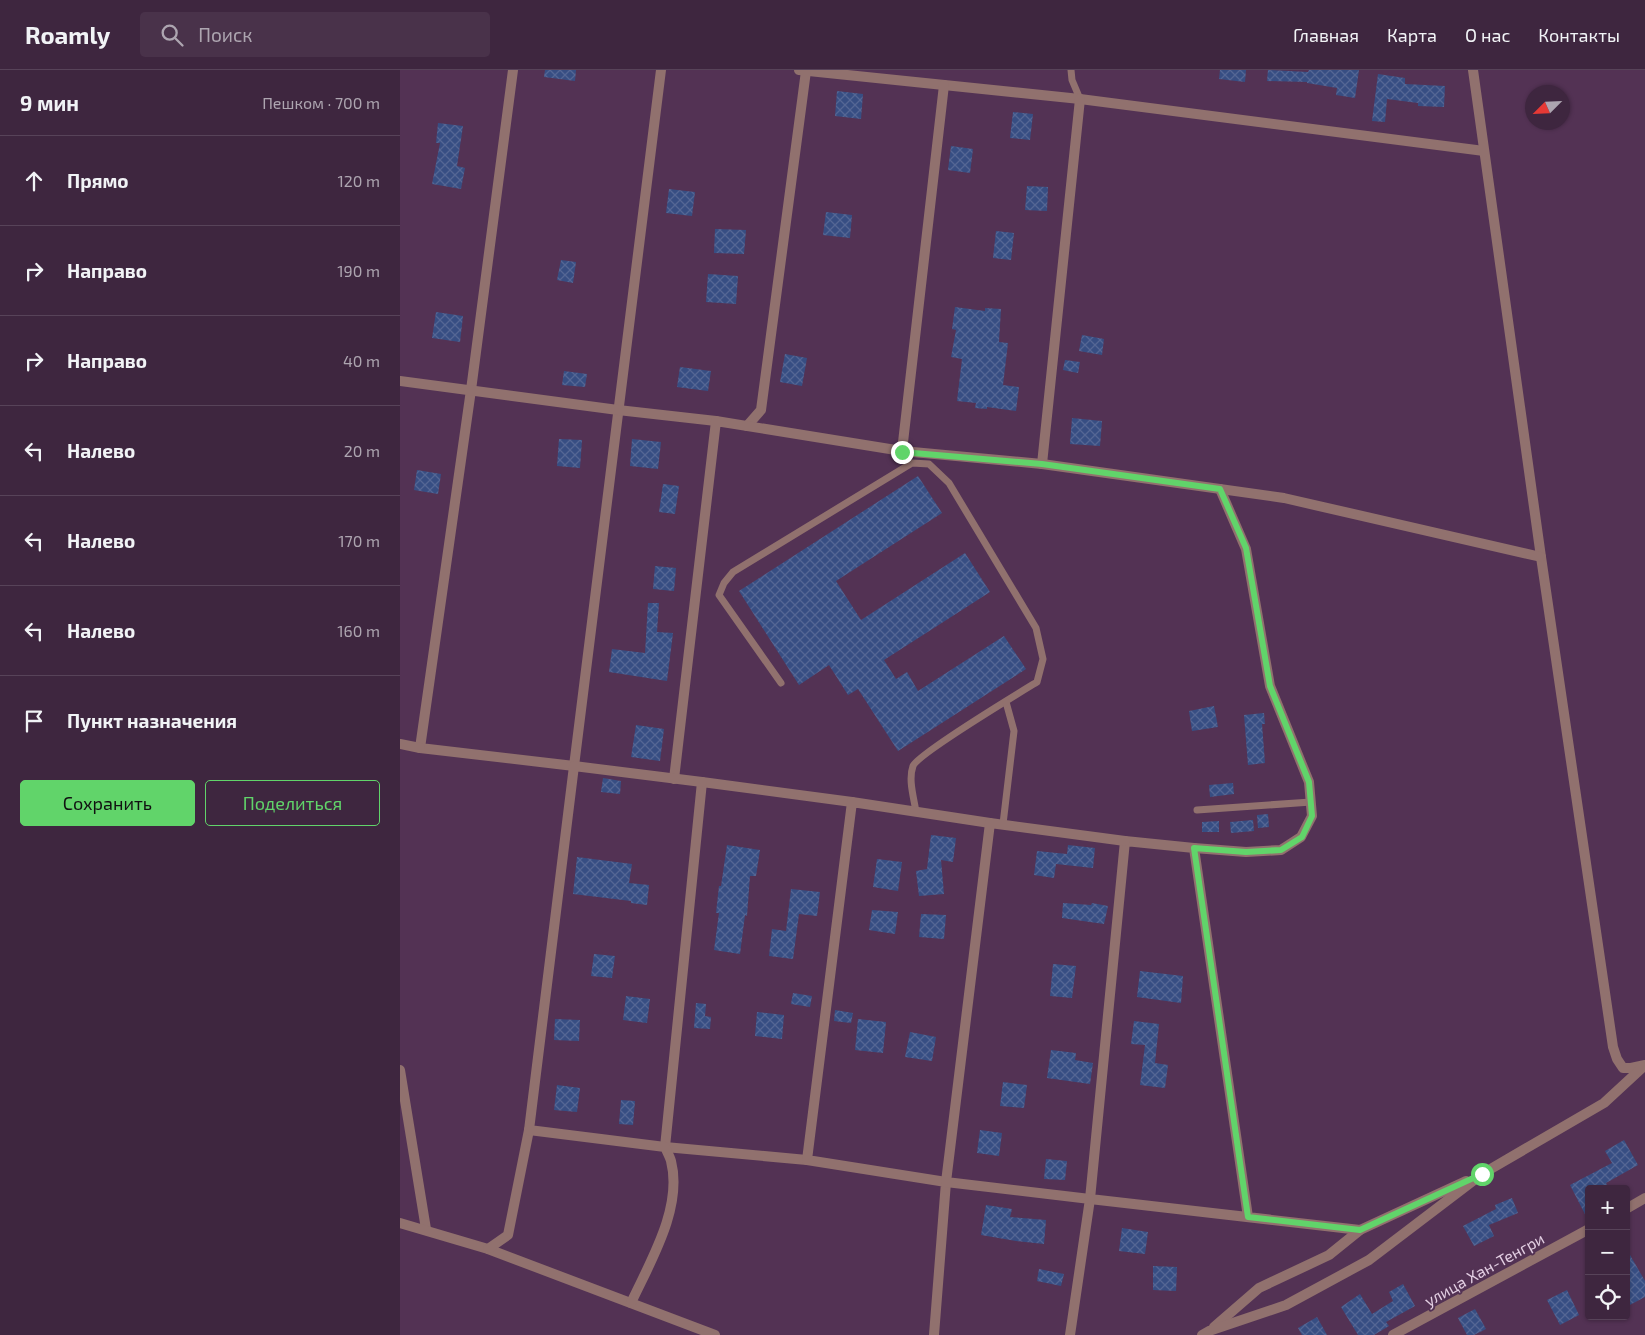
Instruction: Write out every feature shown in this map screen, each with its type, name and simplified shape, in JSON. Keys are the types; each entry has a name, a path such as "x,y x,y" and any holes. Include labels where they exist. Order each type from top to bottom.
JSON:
{"street":[{"path":"420,748 471,390 513,70"},
{"path":"488,1249 508,1235 529,1130 661,70"},
{"path":"748,426 762,410 803,70 1080,98 1484,151"},
{"path":"1473,70 1612,1047 1617,1060 1623,1068 1644,1066"},
{"path":"902,452 944,85"},
{"path":"1042,464 1080,98"},
{"path":"400,381 716,421 902,452 1042,464 1284,498 1541,558"},
{"path":"674,779 716,421"},
{"path":"400,744 852,802 1125,841 1246,852 1281,850 1302,837 1312,816 1309,782 1270,686 1246,548 1220,489"},
{"path":"631,1303 668,1218 673,1187 671,1162 665,1147 702,782"},
{"path":"807,1160 852,802"},
{"path":"934,1335 946,1182 990,823"},
{"path":"1070,1335 1090,1199 1125,841"},
{"path":"1194,848 1248,1217"},
{"path":"1206,1333 1259,1288 1328,1255 1360,1230 1482,1174 1604,1103 1644,1066"},
{"path":"400,1070 426,1229"},
{"path":"529,1130 665,1147 807,1160 946,1182 1360,1230"},
{"path":"1206,1333 1286,1305 1369,1260 1482,1174"},
{"path":"1630,1206 1645,1198"},
{"path":"400,1223 426,1229 488,1249 715,1335"},
{"name":"улица Хан-Тенгри","path":"1393,1335 1587,1230"}],"lane":[{"path":"1071,70 1072,80 1080,98"},
{"path":"781,683 720,594 724,583 733,572 912,463 929,464 949,483 1036,628 1043,659 1037,682 931,750 914,764 911,780 916,812"},
{"path":"1003,824 1014,731 1006,702"},
{"path":"1197,810 1311,802"}],"building":[{"path":"545,70 576,70 575,81 544,77"},
{"path":"1220,70 1246,70 1245,82 1219,79"},
{"path":"1268,70 1308,72 1309,70 1359,70 1355,98 1336,95 1337,88 1307,82 1267,81"},
{"path":"1378,74 1405,78 1405,84 1445,86 1444,107 1418,106 1418,103 1387,99 1385,122 1372,121"},
{"path":"837,91 863,94 861,119 835,116"},
{"path":"1013,112 1033,114 1030,140 1010,138"},
{"path":"438,123 463,126 457,166 465,168 461,189 432,184 440,143 436,143"},
{"path":"951,146 973,149 970,173 948,170"},
{"path":"1027,186 1048,187 1047,211 1025,210"},
{"path":"669,189 695,192 692,216 666,213"},
{"path":"826,212 852,215 850,238 823,235"},
{"path":"715,229 746,230 744,254 714,253"},
{"path":"996,231 1014,233 1011,260 993,258"},
{"path":"561,260 576,262 573,283 557,280"},
{"path":"708,274 738,276 736,304 706,302"},
{"path":"955,307 985,311 985,308 1001,309 999,342 1008,343 1003,385 1019,387 1016,411 987,407 987,409 975,408 976,403 957,401 962,359 951,357 956,330 952,329"},
{"path":"436,312 463,316 460,342 432,338"},
{"path":"1082,335 1104,339 1102,355 1079,351"},
{"path":"785,354 807,358 802,386 780,382"},
{"path":"1065,360 1080,362 1078,373 1063,370"},
{"path":"680,367 711,371 708,391 677,387"},
{"path":"564,371 587,374 585,387 562,385"},
{"path":"1072,418 1102,421 1100,446 1070,444"},
{"path":"559,439 582,440 580,468 557,466"},
{"path":"632,439 661,442 658,469 630,466"},
{"path":"417,470 441,474 438,494 414,490"},
{"path":"918,476 942,513 836,581 861,620 965,553 990,592 884,660 896,679 907,672 918,691 1004,636 1026,669 898,751 858,689 848,695 829,665 799,685 739,591"},
{"path":"663,484 679,486 675,514 659,512"},
{"path":"655,566 676,568 674,591 653,589"},
{"path":"648,603 659,603 657,632 673,633 667,681 609,672 612,649 645,653"},
{"path":"1214,706 1218,727 1192,731 1189,711"},
{"path":"1264,713 1265,724 1262,724 1265,763 1248,765 1244,715"},
{"path":"636,725 664,729 660,761 631,757"},
{"path":"603,778 621,781 620,794 601,792"},
{"path":"1233,783 1234,794 1210,797 1209,785"},
{"path":"1268,814 1269,827 1258,828 1257,815"},
{"path":"1253,820 1254,831 1231,833 1230,822"},
{"path":"1219,821 1219,832 1202,832 1202,822"},
{"path":"931,835 956,838 953,862 941,860 944,894 919,896 916,871 927,869"},
{"path":"727,845 760,850 756,876 750,876 747,916 745,915 740,954 714,950 719,913 716,913 719,886 721,886"},
{"path":"1068,845 1095,848 1093,868 1056,864 1054,878 1034,875 1037,851 1067,854"},
{"path":"577,857 632,864 629,883 649,885 647,905 631,903 631,901 573,894"},
{"path":"877,859 902,862 898,891 873,887"},
{"path":"791,889 820,892 817,916 799,914 793,959 769,956 772,929 786,931"},
{"path":"1063,903 1091,905 1092,903 1108,906 1104,924 1062,918"},
{"path":"872,910 898,912 895,934 869,930"},
{"path":"921,914 946,915 944,939 919,937"},
{"path":"594,954 615,956 612,978 591,976"},
{"path":"1053,964 1076,966 1072,998 1050,996"},
{"path":"1140,971 1183,976 1181,1003 1137,997"},
{"path":"793,993 812,996 810,1007 791,1004"},
{"path":"626,996 650,999 647,1023 623,1020"},
{"path":"696,1003 706,1004 705,1016 711,1017 710,1029 694,1028"},
{"path":"835,1010 853,1013 851,1023 834,1021"},
{"path":"757,1012 784,1015 782,1039 755,1036"},
{"path":"555,1019 580,1020 579,1041 554,1040"},
{"path":"858,1019 886,1022 883,1053 855,1050"},
{"path":"1134,1021 1159,1024 1155,1063 1168,1065 1165,1088 1140,1085 1145,1045 1131,1044"},
{"path":"910,1032 936,1037 932,1061 905,1057"},
{"path":"1051,1050 1076,1053 1075,1060 1093,1063 1090,1084 1047,1078"},
{"path":"1003,1082 1027,1085 1024,1108 1000,1106"},
{"path":"557,1085 580,1088 577,1112 554,1110"},
{"path":"621,1100 635,1101 633,1125 619,1124"},
{"path":"980,1130 1002,1133 999,1156 977,1153"},
{"path":"1624,1140 1638,1165 1606,1183 1607,1185 1585,1185 1585,1214 1570,1185 1612,1163 1605,1151"},
{"path":"1046,1159 1067,1161 1065,1180 1044,1179"},
{"path":"1512,1198 1518,1213 1489,1225 1494,1236 1474,1246 1463,1226 1496,1209 1495,1205"},
{"path":"986,1205 1012,1209 1010,1217 1046,1220 1044,1244 981,1235"},
{"path":"1122,1228 1148,1232 1145,1254 1119,1251"},
{"path":"1630,1255 1645,1281 1645,1297 1630,1305"},
{"path":"1153,1266 1177,1267 1176,1291 1153,1290"},
{"path":"1039,1269 1064,1274 1061,1286 1037,1281"},
{"path":"1403,1284 1415,1306 1386,1322 1389,1326 1374,1335 1358,1335 1341,1307 1360,1294 1372,1314 1393,1301 1389,1292"},
{"path":"1567,1290 1579,1315 1560,1325 1547,1300"},
{"path":"1475,1309 1486,1329 1474,1335 1467,1335 1458,1318"},
{"path":"1317,1317 1327,1335 1302,1335 1298,1328"}],"route":[{"path":"902,452 1042,464 1220,489 1246,548 1270,686 1309,782 1312,816 1302,837 1281,850 1246,852 1194,848 1248,1217 1360,1230 1482,1174"}]}
